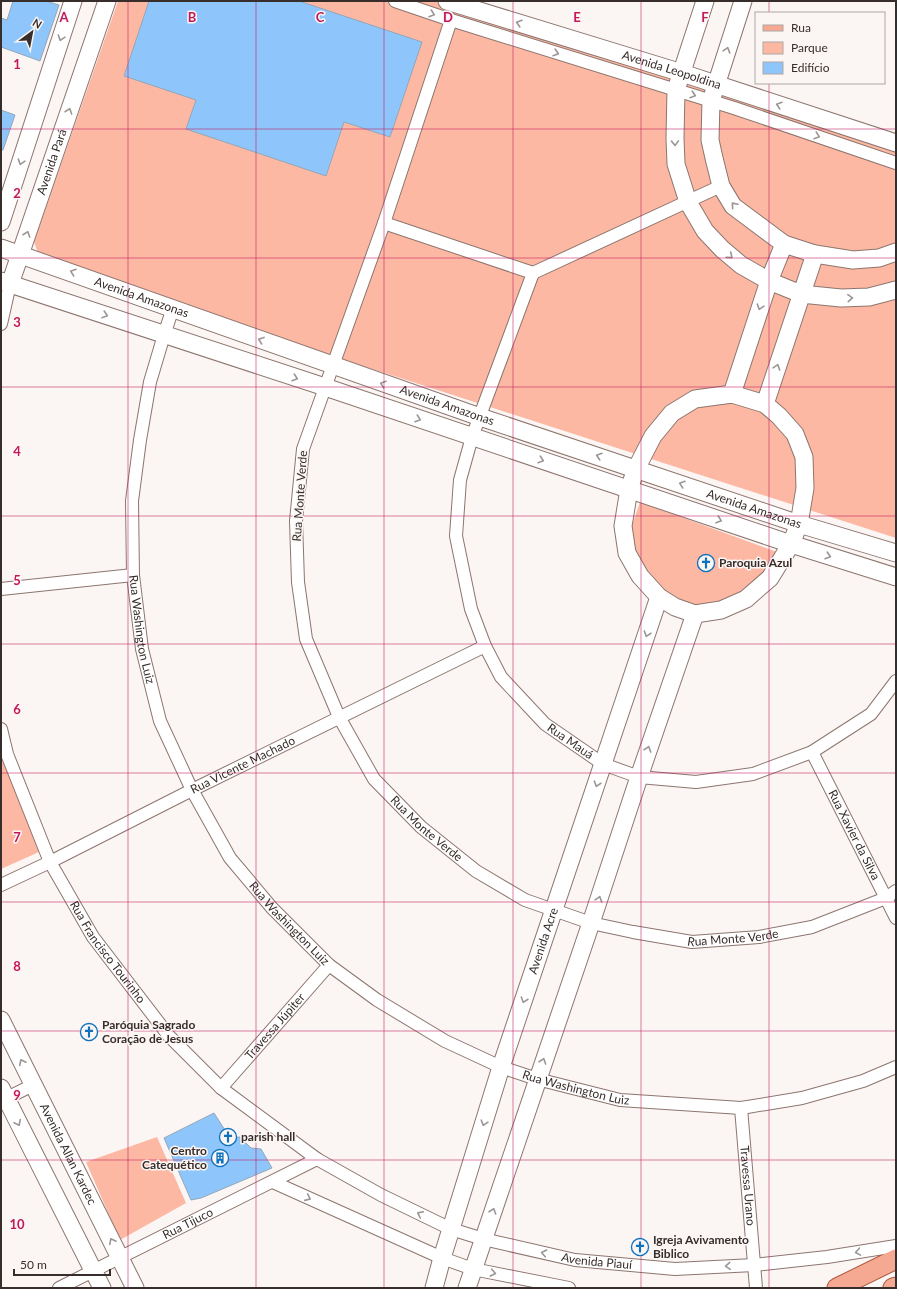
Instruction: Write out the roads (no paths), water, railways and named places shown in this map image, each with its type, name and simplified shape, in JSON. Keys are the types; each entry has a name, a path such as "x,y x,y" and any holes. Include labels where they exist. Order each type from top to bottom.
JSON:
{"main road":[{"path":"837,1288 896,1259"}],"street":[{"path":"1,222 6,196 73,1"},
{"name":"Avenida Pará","path":"1,324 6,283 20,254 107,1"},
{"path":"395,1 711,101 896,163"},
{"name":"Avenida Leopoldina","path":"447,1 682,73 896,143"},
{"path":"706,1 676,90 675,138 676,164 688,202 705,231 722,249 741,265 769,281 801,294 841,298 869,297 896,290"},
{"path":"743,1 711,101 710,140 721,186 733,206 784,244 815,254 853,260 879,258 896,252"},
{"name":"Rua Monte Verde","path":"452,20 384,223 303,448 296,521 298,582 306,639 339,717 374,779 421,827 476,871 525,900 591,923 692,942 759,937 812,927 891,894"},
{"path":"384,223 533,273 721,186"},
{"path":"732,394 769,281 784,244"},
{"name":"Avenida Amazonas","path":"1,248 480,417 799,524 896,553"},
{"path":"765,404 815,254"},
{"name":"Rua Mauá","path":"533,273 472,437 460,480 456,536 472,609 485,646 501,677 545,724 603,764 639,776 696,782 753,774 812,752 871,714 896,681"},
{"name":"Avenida Amazonas","path":"6,283 791,544 896,577"},
{"name":"Rua Washington Luiz","path":"173,308 150,382 132,501 133,575 142,649 160,721 192,790 230,858 272,908 329,965 377,1000 445,1041 501,1067 537,1079 620,1100 741,1108 802,1098 863,1081 896,1067"},
{"path":"732,394 765,404 779,416 795,434 804,457 806,488 799,524 791,544 770,578 746,600 721,610 695,614 675,607 659,597 640,576 627,553 623,526 629,490 636,469 653,436 672,413 695,399 732,394"},
{"path":"1,589 133,575"},
{"name":"Avenida Acre","path":"434,1288 501,1067 659,597"},
{"path":"468,1288 483,1239 695,614"},
{"name":"Rua Vicente Machado","path":"1,885 485,646"},
{"name":"Rua Francisco Tourinho","path":"1,729 7,754 50,862 98,943 169,1036 221,1088 317,1159"},
{"name":"Rua Xavier da Silva","path":"812,752 891,894 896,918"},
{"name":"Travessa Júpiter","path":"221,1088 329,965"},
{"name":"Avenida Allan Kardec","path":"1,1020 135,1288"},
{"path":"33,1085 3,1096 102,1288"},
{"name":"Travessa Urano","path":"741,1108 756,1288"},
{"name":"Avenida Piauí","path":"317,1159 381,1195 451,1229 483,1239 575,1260 675,1269 754,1265 827,1257 896,1246"},
{"name":"Rua Tijuco","path":"59,1288 317,1159"},
{"path":"273,1182 442,1258 473,1269 569,1288"}],"place":[{"name":"Paroquia Azul","path":"706,563"},
{"name":"Paróquia Sagrado Coração de Jesus","path":"89,1032"},
{"name":"parish hall","path":"228,1137"},
{"name":"Centro Catequético","path":"220,1158"},
{"name":"Igreja Avivamento Biblico","path":"640,1247"}]}
